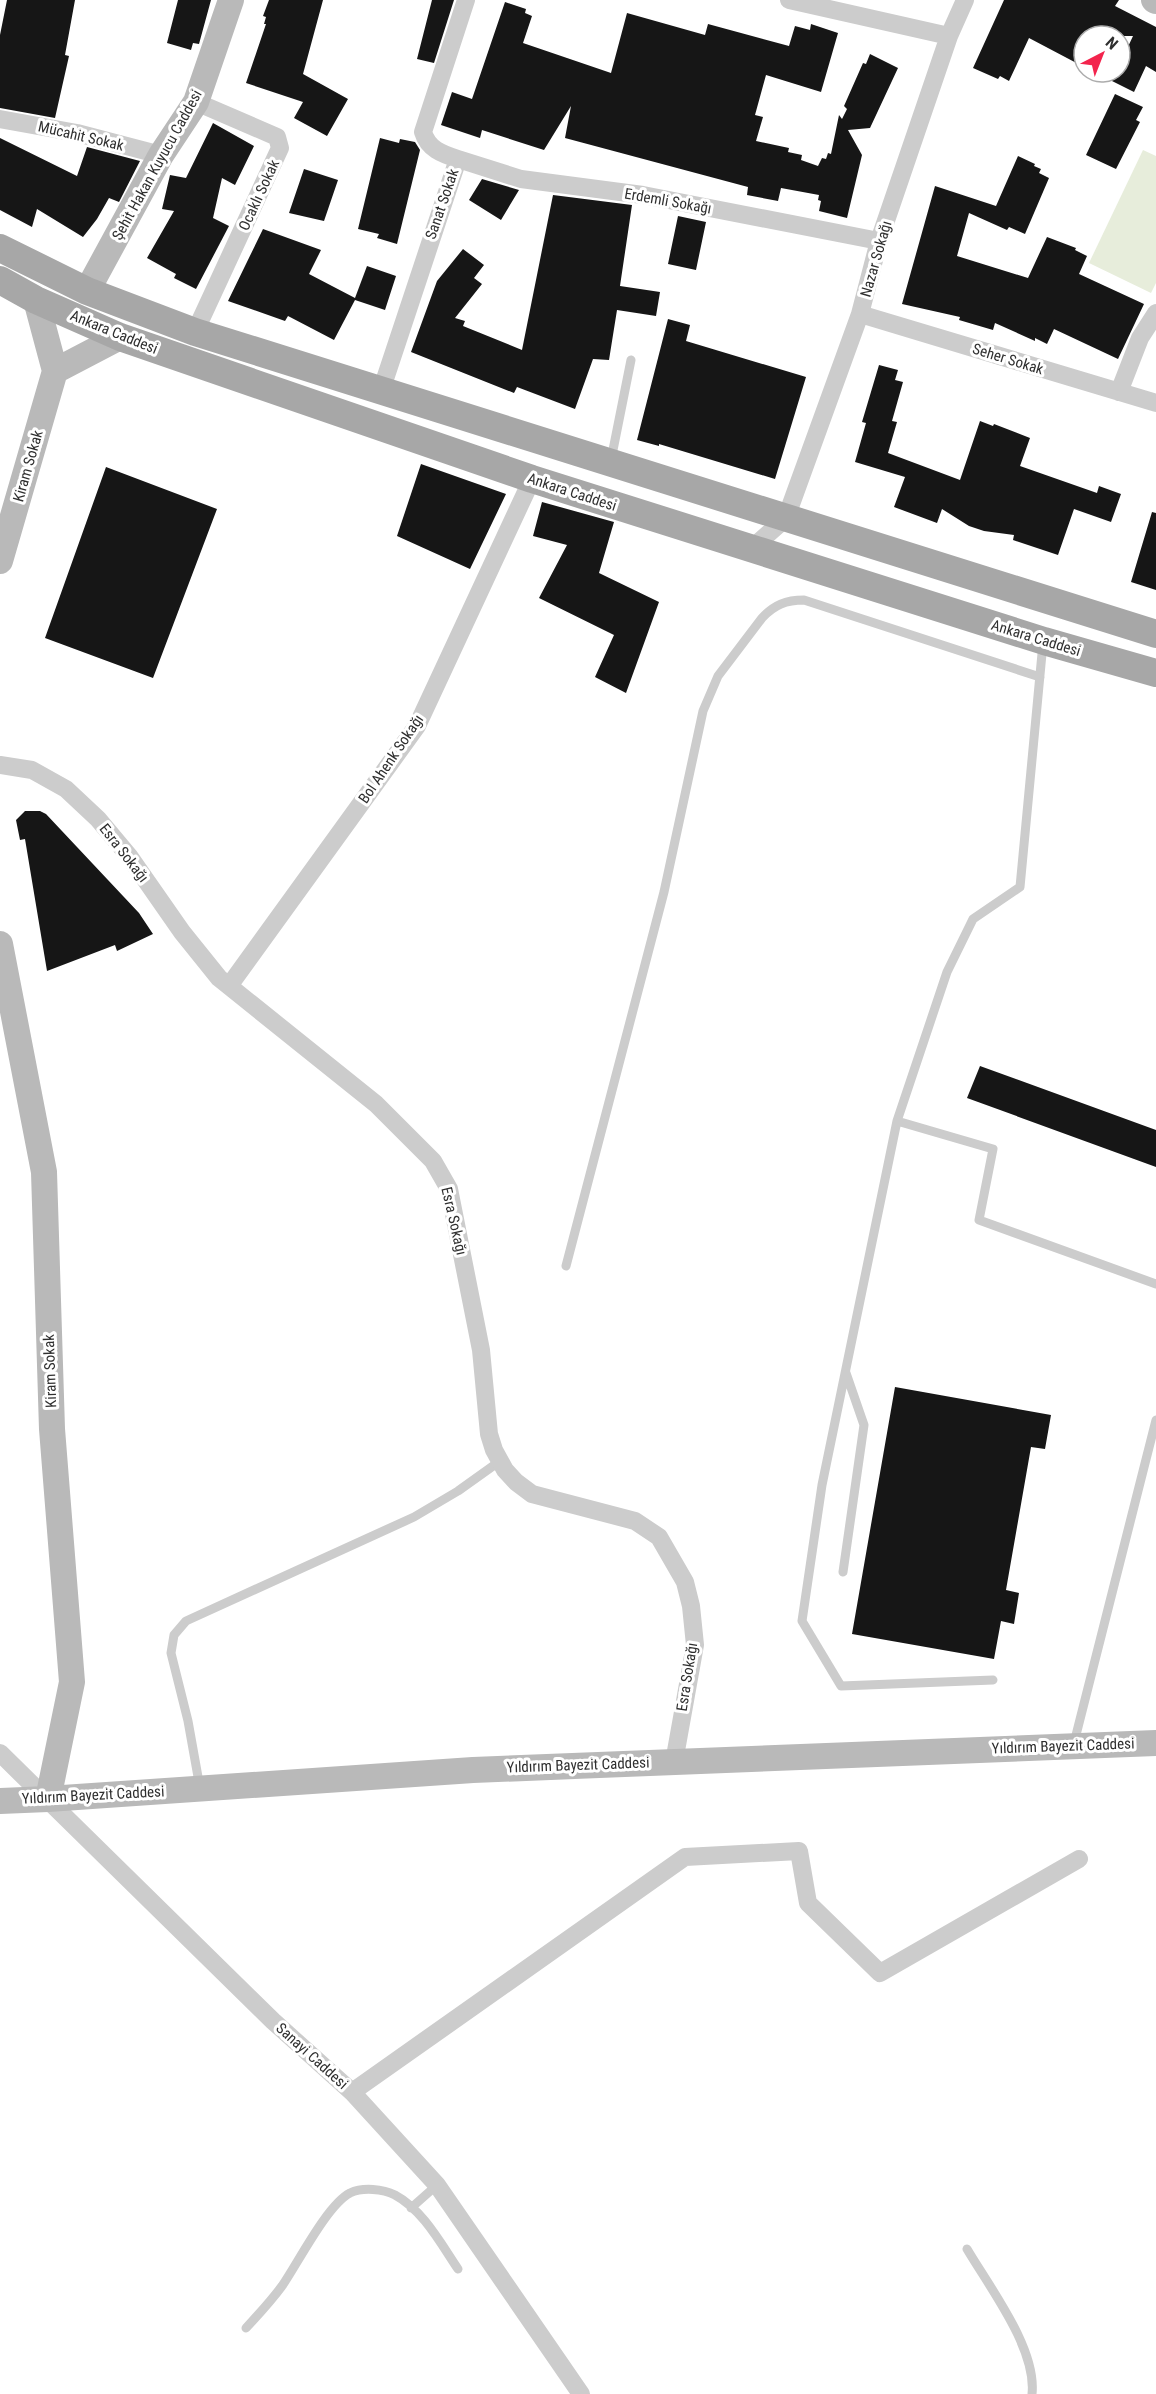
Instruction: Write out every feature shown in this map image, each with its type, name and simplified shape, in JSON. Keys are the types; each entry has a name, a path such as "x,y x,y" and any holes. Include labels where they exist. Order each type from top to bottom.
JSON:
{"main road":[{"name":"Ankara Caddesi","path":"0,248 87,291 195,333 1156,634"},
{"name":"Ankara Caddesi","path":"0,280 36,300 120,337 532,479 1044,641 1156,674"}],"street":[{"name":"Şehit Hakan Kuyucu Caddesi","path":"87,291 161,155 196,102 231,0"},
{"name":"Sanat Sokak","path":"381,391 458,159 435,150 426,140 423,132 466,0"},
{"path":"789,0 949,36"},
{"name":"Nazar Sokağı","path":"786,518 860,314 879,241 949,36 965,0"},
{"name":"Ocaklı Sokak","path":"195,333 280,148 277,137 196,102"},
{"name":"Mücahit Sokak","path":"0,118 161,155"},
{"name":"Erdemli Sokağı","path":"458,159 521,178 643,195 879,241"},
{"path":"36,300 55,371 120,337"},
{"path":"1119,392 1140,338 1156,312"},
{"name":"Seher Sokak","path":"860,314 1156,403"},
{"name":"Kiram Sokak","path":"0,561 55,371"},
{"name":"Bol Ahenk Sokağı","path":"229,986 417,726 532,479"},
{"path":"751,549 786,518"},
{"name":"Esra Sokağı","path":"0,765 32,770 66,789 98,819 129,856 182,932 219,978 376,1104 433,1161 449,1189 481,1350 489,1434 500,1461 516,1482 532,1494 635,1521 659,1537 685,1582 691,1606 695,1646 674,1762"},
{"name":"Kiram Sokak","path":"0,944 44,1172 52,1429 72,1682 48,1799"},
{"name":"Yıldırım Bayezit Caddesi","path":"0,1800 48,1799 473,1770 1156,1743"},
{"name":"Sanayi Caddesi","path":"0,1753 273,2021 352,2092 437,2185 581,2394"},
{"path":"352,2092 685,1857 800,1851 808,1903 880,1973 1079,1859"}],"lane":[{"path":"610,463 631,360"},
{"path":"566,1266 664,892 703,711 718,676 762,618 783,602 804,600 1040,677"},
{"path":"993,1680 841,1686 802,1621 822,1485 897,1121 947,972 973,919 1020,888 1044,641"},
{"path":"897,1121 993,1149 979,1220 1156,1284"},
{"path":"843,1572 864,1425 845,1371"},
{"path":"1073,1746 1156,1420"},
{"path":"201,1789 188,1721 171,1653 174,1635 179,1627 186,1621 414,1516 465,1487 500,1461"},
{"path":"411,2208 437,2185"},
{"path":"246,2328 281,2286 332,2210 349,2194 359,2190 395,2195 426,2224 458,2269"},
{"path":"967,2249 1020,2339 1032,2372 1032,2394"}],"green space":[{"path":"1143,150 1156,156 1156,283 1151,293 1089,263"}],"building":[{"path":"7,0 75,0 65,55 69,56 55,118 0,108 0,35"},
{"path":"178,0 211,0 199,44 193,43 191,50 167,43"},
{"path":"269,0 323,0 303,74 348,99 327,136 294,118 303,102 246,83 266,24 264,24 266,17 263,16"},
{"path":"432,0 454,0 434,63 417,59"},
{"path":"1004,0 1119,0 1115,6 1156,27 1156,72 1146,66 1134,92 1118,84 1132,84 1132,24 1072,24 1072,61 1029,38 1009,81 1000,76 998,79 973,68"},
{"path":"505,2 526,9 525,13 532,16 523,43 611,73 627,13 705,35 708,24 789,46 795,26 810,30 811,24 838,33 821,92 766,75 755,115 763,117 756,141 789,148 788,152 802,155 801,160 818,166 822,158 826,159 828,153 831,154 839,115 842,119 847,109 844,106 863,63 866,64 870,54 898,68 870,128 848,130 862,155 847,218 819,211 821,201 818,200 819,195 781,188 778,201 747,195 748,187 565,138 571,106 544,150 482,130 480,138 441,125 452,92 472,99"},
{"path":"1115,94 1143,107 1136,120 1140,122 1116,169 1086,155"},
{"path":"213,123 254,146 235,185 222,178 213,218 229,226 196,289 174,278 176,274 147,258 174,211 162,209 170,175 186,178"},
{"path":"0,138 77,176 87,147 140,161 119,202 109,198 83,237 37,209 32,227 0,210"},
{"path":"380,138 399,143 400,139 415,142 420,150 397,244 377,238 379,234 358,229"},
{"path":"1018,156 1035,164 1034,166 1041,169 1039,173 1049,178 1025,234 1009,227 1007,230 969,213 957,256 1028,278 1047,237 1076,248 1075,250 1087,256 1079,274 1144,304 1118,359 1054,329 1047,344 995,323 993,330 959,320 960,317 902,304 935,186 996,206"},
{"path":"304,169 338,180 324,221 289,213"},
{"path":"482,179 519,190 501,220 469,200"},
{"path":"553,195 632,205 620,286 660,292 656,316 617,310 609,360 593,359 575,409 517,387 514,393 411,352 437,281 463,249 484,265 474,278 482,284 455,318 465,321 463,326 522,350"},
{"path":"678,216 706,222 696,270 668,264"},
{"path":"263,229 321,250 309,274 355,298 367,266 396,276 385,310 355,300 334,340 288,316 285,321 228,301"},
{"path":"668,319 690,325 686,341 806,377 775,479 659,444 659,446 637,440"},
{"path":"879,365 898,370 895,380 903,382 892,421 897,422 888,453 960,480 980,421 993,426 994,424 1030,438 1020,466 1097,493 1099,486 1121,494 1111,522 1074,509 1058,555 1013,540 1014,535 984,531 969,526 942,509 937,523 894,507 905,477 855,462 866,423 862,422"},
{"path":"421,464 506,494 470,569 397,536"},
{"path":"106,467 217,509 153,678 45,638"},
{"path":"542,502 614,522 599,573 659,602 626,693 595,677 614,635 539,598 567,545 533,536"},
{"path":"1152,512 1156,513 1156,590 1131,582"},
{"path":"25,811 40,811 46,814 139,913 153,934 117,951 115,945 47,971 25,839 20,840 16,820"},
{"path":"980,1066 1156,1130 1156,1167 967,1098"},
{"path":"895,1387 1051,1415 1045,1449 1031,1447 1006,1590 1019,1593 1014,1624 1001,1621 994,1659 852,1634"}]}
